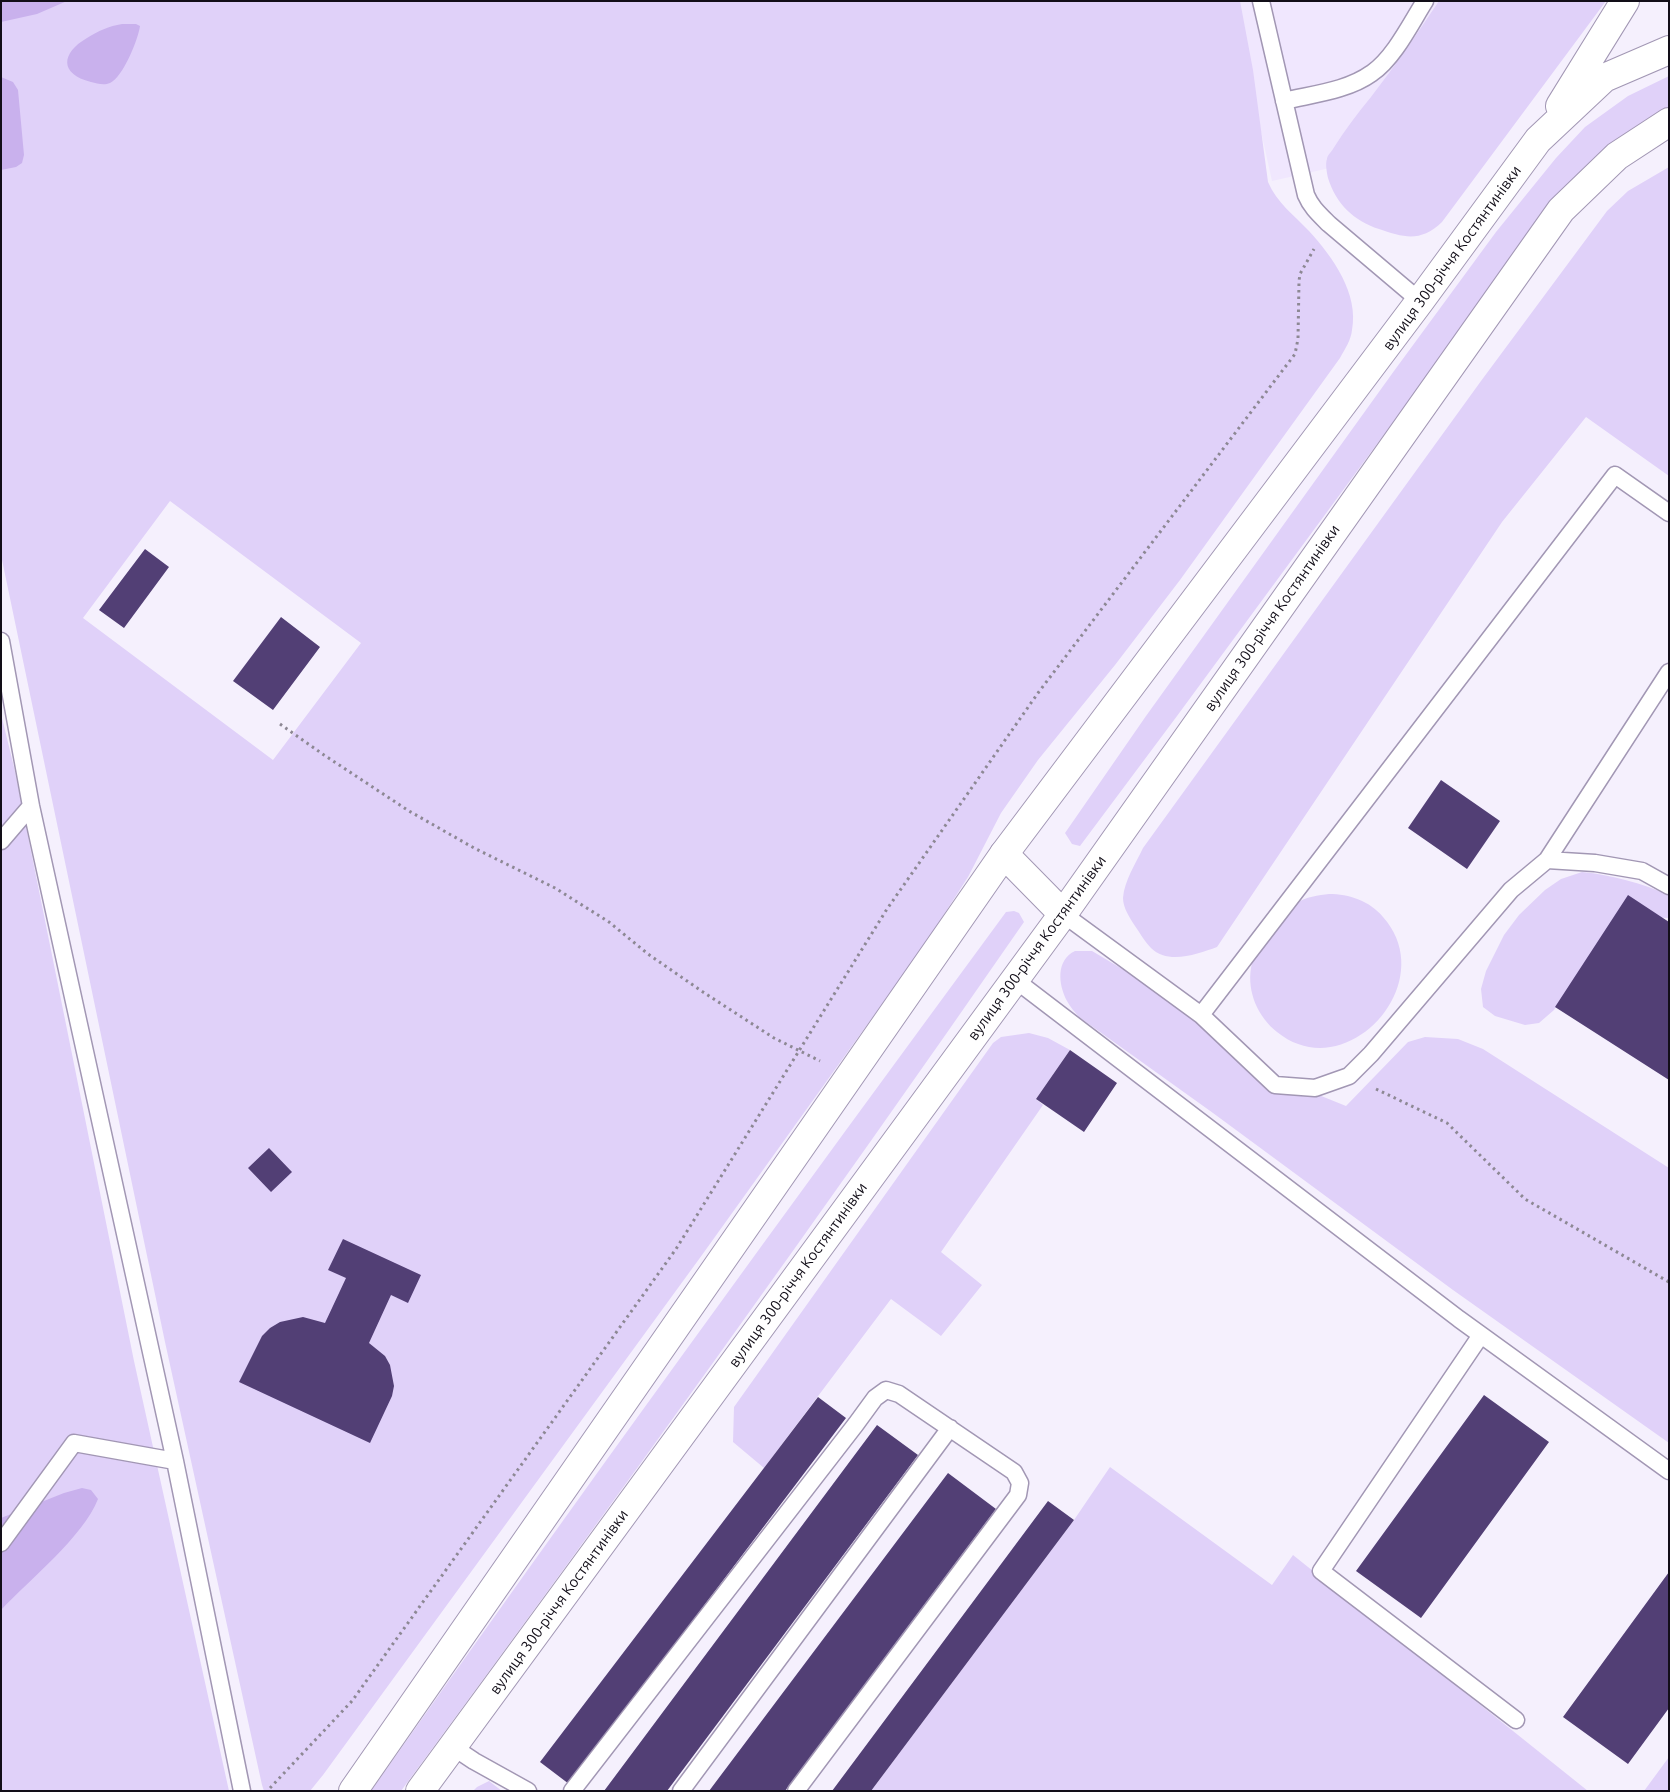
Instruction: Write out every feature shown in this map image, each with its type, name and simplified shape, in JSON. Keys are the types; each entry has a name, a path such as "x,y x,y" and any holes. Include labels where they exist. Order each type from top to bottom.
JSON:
{"street":[{"name":"вулиця 300-річчя Костянтинівки","path":"353,1791 1004,854 1420,301 1538,140 1625,1"},
{"name":"вулиця 300-річчя Костянтинівки","path":"1538,140 1604,78 1669,50"},
{"name":"вулиця 300-річчя Костянтинівки","path":"420,1791 1063,914 1561,210 1616,156 1669,122"},
{"path":"1004,854 1063,914"}],"lane":[{"path":"1262,1 1306,194 1314,211 1420,301"},
{"path":"1284,100 1340,88 1373,73 1394,49 1425,1"},
{"path":"1201,1015 1615,475 1669,513"},
{"path":"1,641 31,806 175,1461 242,1791"},
{"path":"1063,914 1201,1015 1275,1084 1315,1088 1348,1076 1371,1054 1511,890 1547,860 1669,672"},
{"path":"1,841 31,806"},
{"path":"1547,860 1595,863 1642,871 1669,886"},
{"path":"1014,979 1481,1335 1669,1471"},
{"path":"1481,1335 1321,1571 1516,1720"},
{"path":"572,1791 875,1398 886,1390 899,1394 1014,1472 1020,1483 1018,1495 796,1791"},
{"path":"681,1791 950,1428"},
{"path":"1,1543 74,1443 175,1461"},
{"path":"453,1747 528,1791"}],"path":[{"path":"268,1791 357,1694 676,1249 887,909 1038,693 1295,354 1298,339 1298,289 1300,274 1329,224"},
{"path":"280,724 324,756 409,812 474,848 556,888 609,922 648,954 703,992 774,1038 850,1077"},
{"path":"1348,1076 1446,1123 1525,1198 1669,1282"}],"shaded area":[{"path":"1,1 1240,1 1253,70 1268,182 1281,203 1327,252 1342,277 1352,303 1351,334 1340,358 1180,580 1115,665 1038,760 1001,813 968,877 925,944 702,1255 310,1791 264,1791 262,1785 165,1342 1,555","holes":["170,501 361,643 273,760 83,618"]},
{"path":"1,1 67,1 37,14 1,22"},
{"path":"1232,1 1460,1 1361,161 1272,181"},
{"path":"1439,1 1606,1 1442,222 1427,233 1412,236 1397,235 1370,226 1347,210 1331,187 1326,161 1346,129 1397,62"},
{"path":"136,24 140,26 129,58 120,74 110,83 100,84 73,74 67,63 68,56 72,50 95,33 108,27"},
{"path":"1669,76 1669,108 1663,111 1463,327 1080,846 1072,844 1065,833 1146,716 1496,232 1556,158 1585,127 1628,96"},
{"path":"1,77 13,82 18,90 24,155 22,163 16,167 1,170"},
{"path":"1669,167 1669,476 1586,417 1502,522 1217,947 1201,953 1174,957 1158,953 1151,948 1143,937 1125,909 1123,902 1128,879 1143,848 1481,381 1607,211 1628,191"},
{"path":"1,714 14,767 134,1361 229,1791 1,1791"},
{"path":"1582,872 1626,880 1669,895 1669,918 1617,916 1554,1010 1539,1023 1525,1025 1495,1016 1483,1007 1481,989 1486,971 1504,935 1519,915 1545,890 1561,879"},
{"path":"1329,894 1351,897 1378,911 1398,943 1401,971 1394,997 1378,1020 1356,1038 1331,1047 1304,1046 1277,1032 1264,1019 1252,995 1251,968 1257,952 1295,905 1308,898"},
{"path":"1014,911 1019,913 1024,922 794,1250 559,1575 401,1791 371,1791 607,1460 846,1130 1006,912"},
{"path":"1075,951 1092,951 1146,983 1289,1083 1346,1106 1408,1042 1425,1037 1458,1039 1483,1049 1669,1168 1669,1443 1453,1290 1079,1017 1067,1001 1060,973 1064,960"},
{"path":"1029,1033 1048,1038 1070,1050 1036,1099 1043,1105 941,1252 982,1285 941,1336 891,1299 764,1468 733,1442 734,1407 993,1043 1001,1037"},
{"path":"1110,1467 1272,1585 1293,1555 1588,1791 871,1791 1074,1520"},
{"path":"82,1488 91,1490 98,1499 91,1513 68,1543 1,1610 1,1518 64,1493"},
{"path":"1669,1757 1669,1791 1644,1791"},
{"path":"489,1781 502,1791 473,1791 477,1787"}],"building":[{"path":"145,549 169,567 124,628 99,610"},
{"path":"281,617 320,647 273,710 233,681"},
{"path":"1441,780 1500,821 1467,869 1408,828"},
{"path":"1628,895 1669,922 1669,1080 1555,1007"},
{"path":"1070,1050 1117,1083 1084,1132 1036,1099"},
{"path":"269,1148 292,1172 271,1192 248,1168"},
{"path":"343,1239 421,1275 408,1303 391,1295 369,1343 385,1356 390,1365 394,1386 392,1396 370,1443 239,1382 262,1336 270,1328 280,1322 303,1317 325,1323 346,1278 328,1270"},
{"path":"1484,1395 1549,1442 1421,1618 1356,1571"},
{"path":"818,1397 846,1418 569,1784 540,1762"},
{"path":"877,1425 918,1455 667,1791 604,1791"},
{"path":"948,1473 996,1509 785,1791 709,1791"},
{"path":"1048,1501 1074,1520 871,1791 832,1791"},
{"path":"1669,1572 1669,1708 1628,1764 1563,1717"}]}
